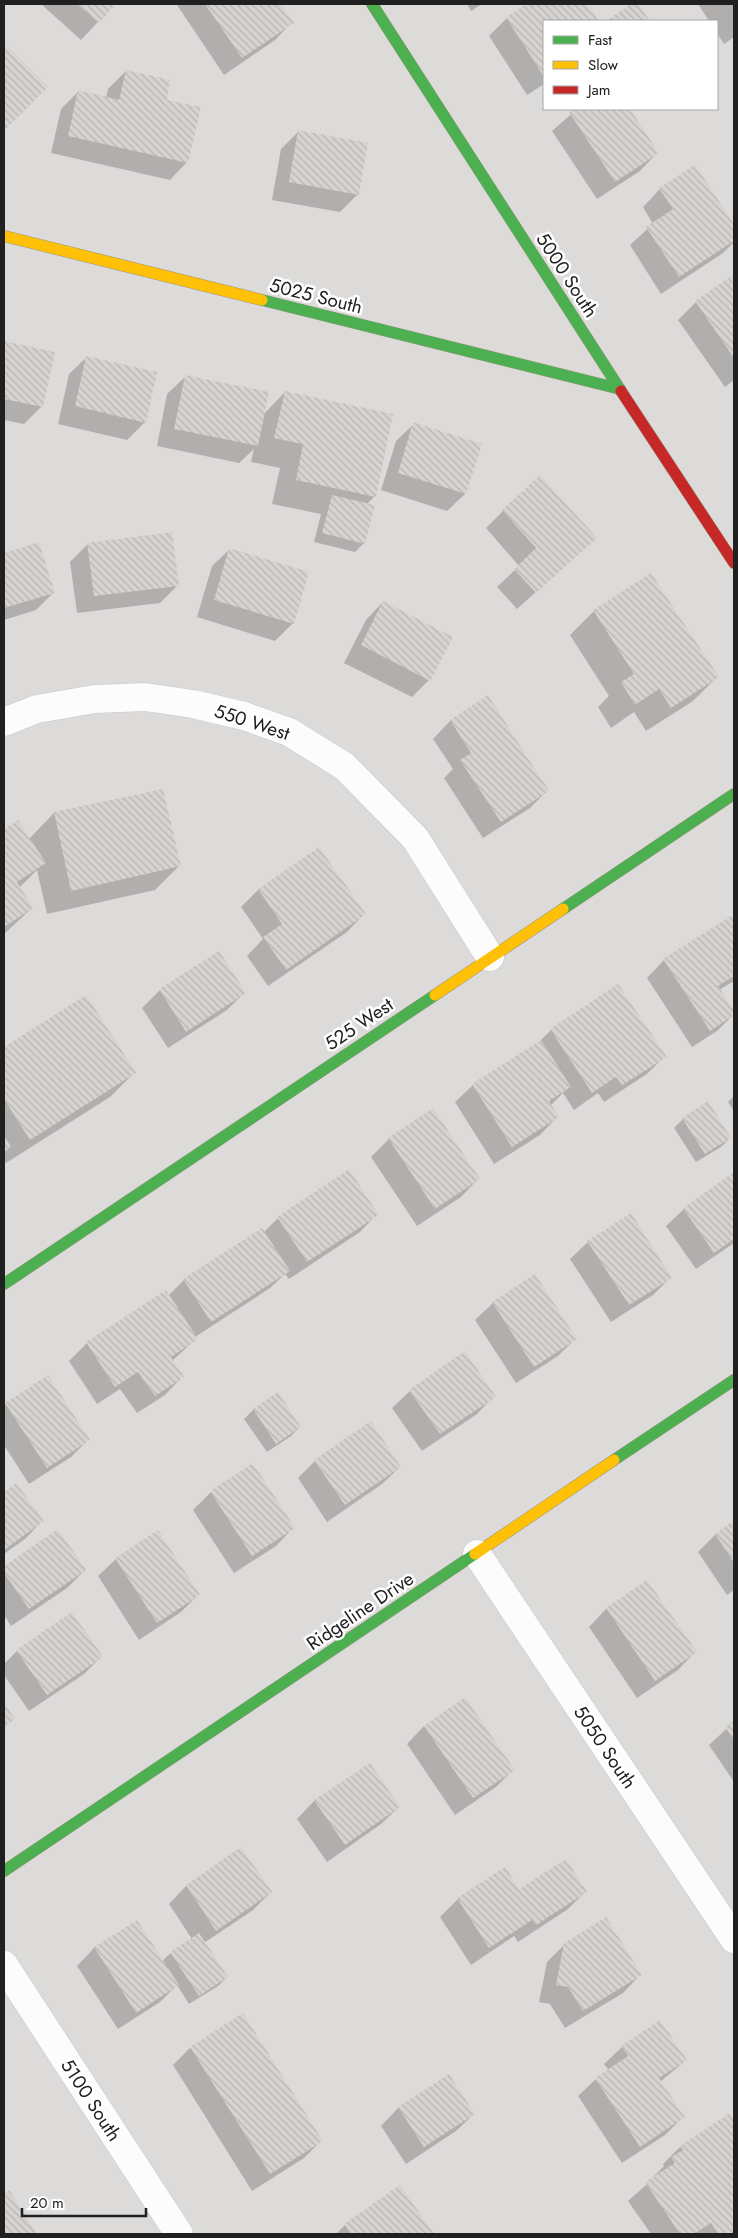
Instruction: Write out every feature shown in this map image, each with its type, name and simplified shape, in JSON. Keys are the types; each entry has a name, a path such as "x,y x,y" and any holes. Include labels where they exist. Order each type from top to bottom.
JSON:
{"street":[{"name":"5000 South","path":"372,4 734,563"},
{"name":"5025 South","path":"4,236 620,389"},
{"name":"550 West","path":"4,722 37,709 95,699 145,697 244,716 289,732 344,766 415,838 490,957"},
{"name":"525 West","path":"4,1284 734,794"},
{"name":"Ridgeline Drive","path":"4,1871 734,1380"},
{"name":"5050 South","path":"477,1554 734,1939"},
{"name":"5100 South","path":"4,1965 179,2234"}],"shaded area":[{"path":"4,4 734,4 734,2234 4,2234"}],"building":[{"path":"77,4 116,4 99,23"},
{"path":"205,4 281,4 294,23 242,58"},
{"path":"527,4 588,4 598,20 543,20 543,75 506,17"},
{"path":"631,4 638,4 649,20 607,20"},
{"path":"7,46 48,87 4,131 4,49"},
{"path":"126,70 170,80 167,100 201,107 188,163 68,136 78,90 119,100"},
{"path":"572,110 631,110 659,153 615,182 569,112"},
{"path":"298,130 368,143 359,195 289,182"},
{"path":"695,165 734,224 734,241 679,277 646,227 673,209 659,188"},
{"path":"734,274 734,358 695,301"},
{"path":"4,341 55,352 43,407 4,399"},
{"path":"86,356 157,372 146,423 75,406"},
{"path":"185,375 269,392 258,446 174,429"},
{"path":"285,391 393,414 376,497 296,480 303,444 274,438"},
{"path":"413,422 482,444 466,494 398,473"},
{"path":"540,475 597,538 536,593 514,569 536,548 502,510"},
{"path":"332,495 375,505 365,544 322,533"},
{"path":"172,532 179,586 94,596 87,543"},
{"path":"39,542 55,593 4,608 4,553"},
{"path":"229,548 309,572 294,624 214,600"},
{"path":"651,573 719,677 671,708 659,689 635,705 621,682 634,674 593,610"},
{"path":"383,601 453,637 430,681 361,645"},
{"path":"488,695 549,791 501,822 460,760 471,753 450,720"},
{"path":"163,789 181,866 71,891 54,812"},
{"path":"18,820 46,863 17,882 33,908 4,927 4,829"},
{"path":"319,847 366,914 286,970 263,937 282,924 258,889"},
{"path":"734,914 734,976 718,986 734,1010 734,1015 710,1031 663,959"},
{"path":"219,951 246,993 186,1032 159,989"},
{"path":"618,984 667,1057 622,1085 616,1077 592,1093 550,1029"},
{"path":"86,995 136,1073 30,1140 4,1099 4,1047"},
{"path":"541,1040 571,1087 549,1101 559,1117 512,1147 472,1084"},
{"path":"708,1101 731,1138 705,1154 682,1118"},
{"path":"433,1108 480,1179 435,1209 388,1138"},
{"path":"4,1135 11,1147 4,1152"},
{"path":"349,1169 379,1215 307,1262 277,1217"},
{"path":"734,1172 734,1239 714,1253 683,1208"},
{"path":"631,1213 672,1278 629,1305 587,1241"},
{"path":"262,1228 290,1271 211,1322 183,1279"},
{"path":"535,1274 577,1339 534,1367 492,1302"},
{"path":"166,1290 198,1339 171,1357 184,1377 155,1396 138,1372 115,1387 86,1342"},
{"path":"465,1351 496,1397 440,1434 409,1390"},
{"path":"48,1375 90,1440 47,1468 5,1403"},
{"path":"278,1392 301,1427 276,1444 253,1409"},
{"path":"371,1421 401,1467 345,1505 314,1460"},
{"path":"253,1463 295,1528 252,1556 210,1491"},
{"path":"16,1483 44,1521 4,1550 4,1492"},
{"path":"734,1520 734,1563 715,1534"},
{"path":"58,1529 86,1570 29,1609 4,1573 4,1566"},
{"path":"158,1530 200,1595 157,1623 115,1558"},
{"path":"647,1580 697,1652 655,1681 606,1608"},
{"path":"72,1612 103,1657 47,1695 16,1650"},
{"path":"465,1697 515,1770 473,1798 424,1726"},
{"path":"4,1703 15,1719 4,1727"},
{"path":"734,1721 734,1740 725,1727"},
{"path":"370,1763 400,1807 345,1845 314,1800"},
{"path":"241,1847 272,1892 216,1931 186,1885"},
{"path":"566,1859 587,1892 536,1925 532,1920 489,1948 457,1898 505,1867 519,1889"},
{"path":"606,1917 642,1975 583,2011 568,1987 556,1985 564,1943"},
{"path":"137,1920 179,1985 136,2013 94,1947"},
{"path":"199,1933 228,1977 199,1996 170,1952"},
{"path":"243,2013 323,2141 270,2174 190,2047"},
{"path":"660,2020 687,2060 659,2078 685,2117 640,2147 595,2078 628,2056 621,2046"},
{"path":"449,2074 475,2114 424,2147 398,2107"},
{"path":"730,2113 734,2120 734,2234 718,2234 711,2223 694,2234 680,2234 645,2182 675,2163 671,2157 683,2150 680,2146"},
{"path":"400,2185 434,2234 351,2234 344,2224"},
{"path":"9,2190 37,2234 4,2234 4,2193"}],"traffic: fast":[{"path":"372,4 621,391"},
{"path":"262,300 620,389"},
{"path":"563,909 734,794"},
{"path":"4,1284 435,995"},
{"path":"614,1460 734,1380"},
{"path":"4,1871 475,1554"}],"traffic: slow":[{"path":"4,236 262,300"},
{"path":"435,995 563,909"},
{"path":"475,1554 614,1460"}],"traffic: jam":[{"path":"621,391 734,563"}]}
